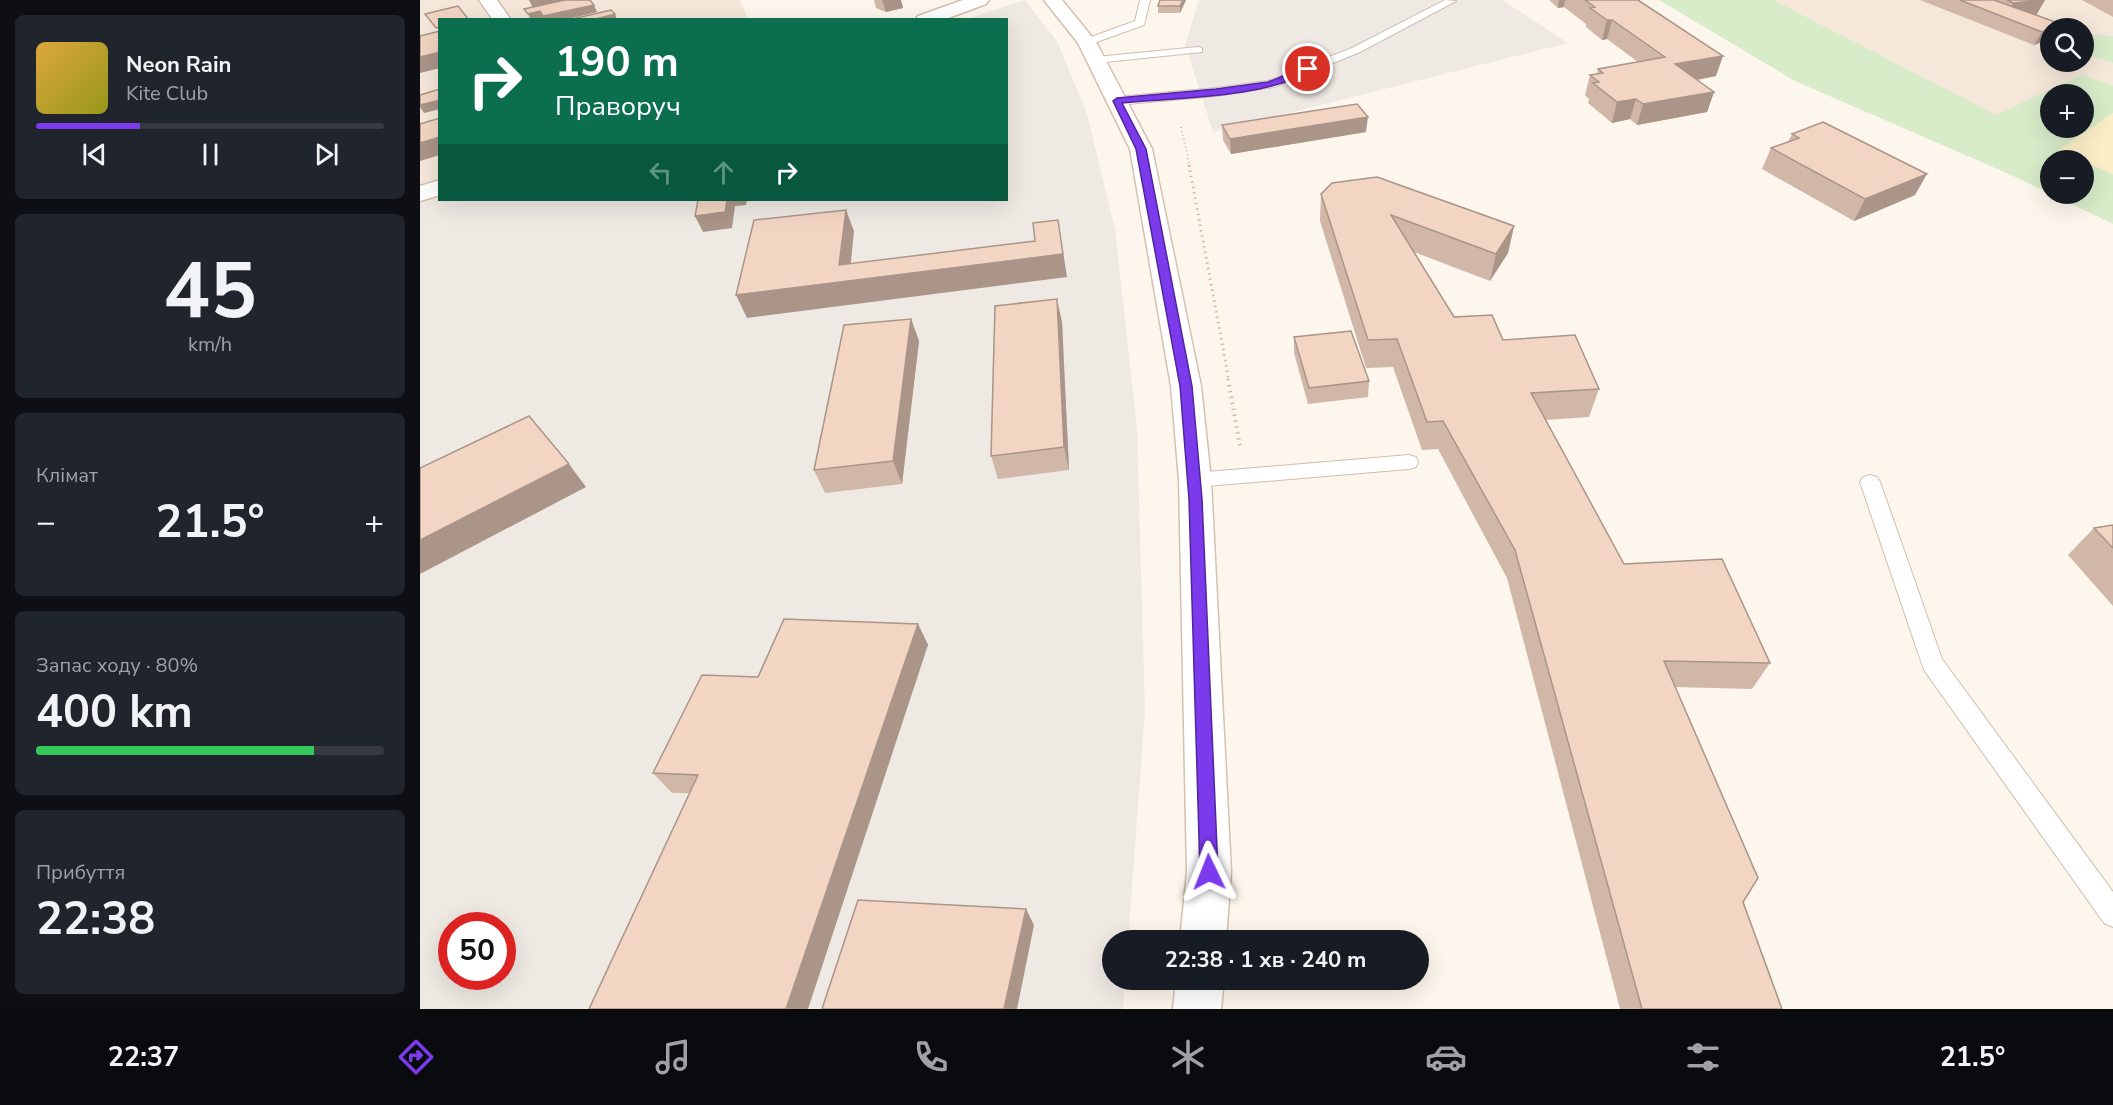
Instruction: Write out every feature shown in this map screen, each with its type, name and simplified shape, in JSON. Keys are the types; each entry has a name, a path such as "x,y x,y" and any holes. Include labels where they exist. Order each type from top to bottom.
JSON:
{"main road":[{"path":"488,0 501,18"},
{"path":"930,18 980,0"},
{"path":"1053,0 1092,51 1141,149 1186,386 1194,480 1209,872 1204,930"},
{"path":"420,194 438,188"},
{"path":"1197,1009 1199,990"}],"lane":[{"path":"1092,51 1140,22 1145,0"},
{"path":"1117,101 1216,92 1270,84 1356,50 1451,1"},
{"path":"1092,51 1198,50"},
{"path":"1194,480 1409,462"},
{"path":"1870,482 1932,663 2113,914"}],"path":[{"path":"1181,127 1199,211 1245,476"}],"shaded area":[{"path":"420,0 740,0 748,18 438,18 438,198 420,204"},
{"path":"1025,0 1057,41 1087,114 1115,229 1137,428 1145,712 1129,930 1102,930 1102,990 1124,990 1123,1009 420,1009 420,204 438,198 438,201 1008,201 1008,18 971,18"},
{"path":"1199,0 1502,0 1568,43 1213,132 1185,45"},
{"path":"1698,0 2113,0 2113,139 2040,152"}],"green space":[{"path":"1659,0 1773,0 1996,115 2040,94 2040,138 2077,138 2059,150 2040,150 2040,189 1795,81"},
{"path":"2094,35 2113,36 2113,63 2094,57"},
{"path":"2081,75 2113,86 2113,113 2094,126 2094,84 2062,84"},
{"path":"2094,165 2113,174 2113,224 2072,204 2094,204"}],"sand":[{"path":"2113,113 2113,174 2094,166 2094,150 2059,150 2077,138 2094,138 2094,126"}],"building":[{"path":"565,0 590,0 594,5 543,16 540,11 528,14 524,9"},
{"path":"1160,0 1183,0 1180,6 1158,6"},
{"path":"1585,0 1638,0 1723,56 1675,64 1714,92 1643,104 1636,99 1617,102 1593,83 1599,82 1590,75 1603,73 1598,69 1665,57 1612,20 1607,20 1590,8 1595,7"},
{"path":"1960,0 1994,0 2044,18 2040,18 2040,31"},
{"path":"2007,0 2045,0 2013,3"},
{"path":"458,6 467,18 438,18 438,28 436,28 425,14"},
{"path":"611,10 615,14 600,18 577,18"},
{"path":"438,32 438,52 420,57 420,36"},
{"path":"438,90 438,100 420,105 420,95"},
{"path":"1357,104 1368,117 1230,139 1222,125"},
{"path":"438,119 438,138 420,143 420,124"},
{"path":"1823,122 1927,174 1865,199 1771,148 1799,138 1792,134"},
{"path":"1377,177 1514,226 1496,254 1391,215 1454,317 1492,315 1503,340 1575,335 1599,389 1531,393 1624,564 1722,559 1770,663 1664,661 1758,878 1743,902 1782,1009 1642,1009 1515,550 1443,421 1427,422 1397,339 1368,340 1321,194 1332,183"},
{"path":"698,201 727,201 725,212 695,216"},
{"path":"846,210 839,265 1035,241 1033,223 1058,220 1063,254 736,295 754,220"},
{"path":"1057,299 1064,447 991,456 995,306"},
{"path":"911,319 893,461 814,470 844,325"},
{"path":"1351,331 1369,381 1309,388 1294,337"},
{"path":"529,416 569,464 420,540 420,468"},
{"path":"2113,525 2113,548 2094,528"},
{"path":"784,619 918,624 786,1009 589,1009 698,775 653,773 702,675 758,677"},
{"path":"858,900 1026,909 1004,1009 822,1009"}],"route":[{"path":"1209,872 1195,499 1186,386 1141,149 1117,101 1216,92 1270,84 1308,69"}]}
